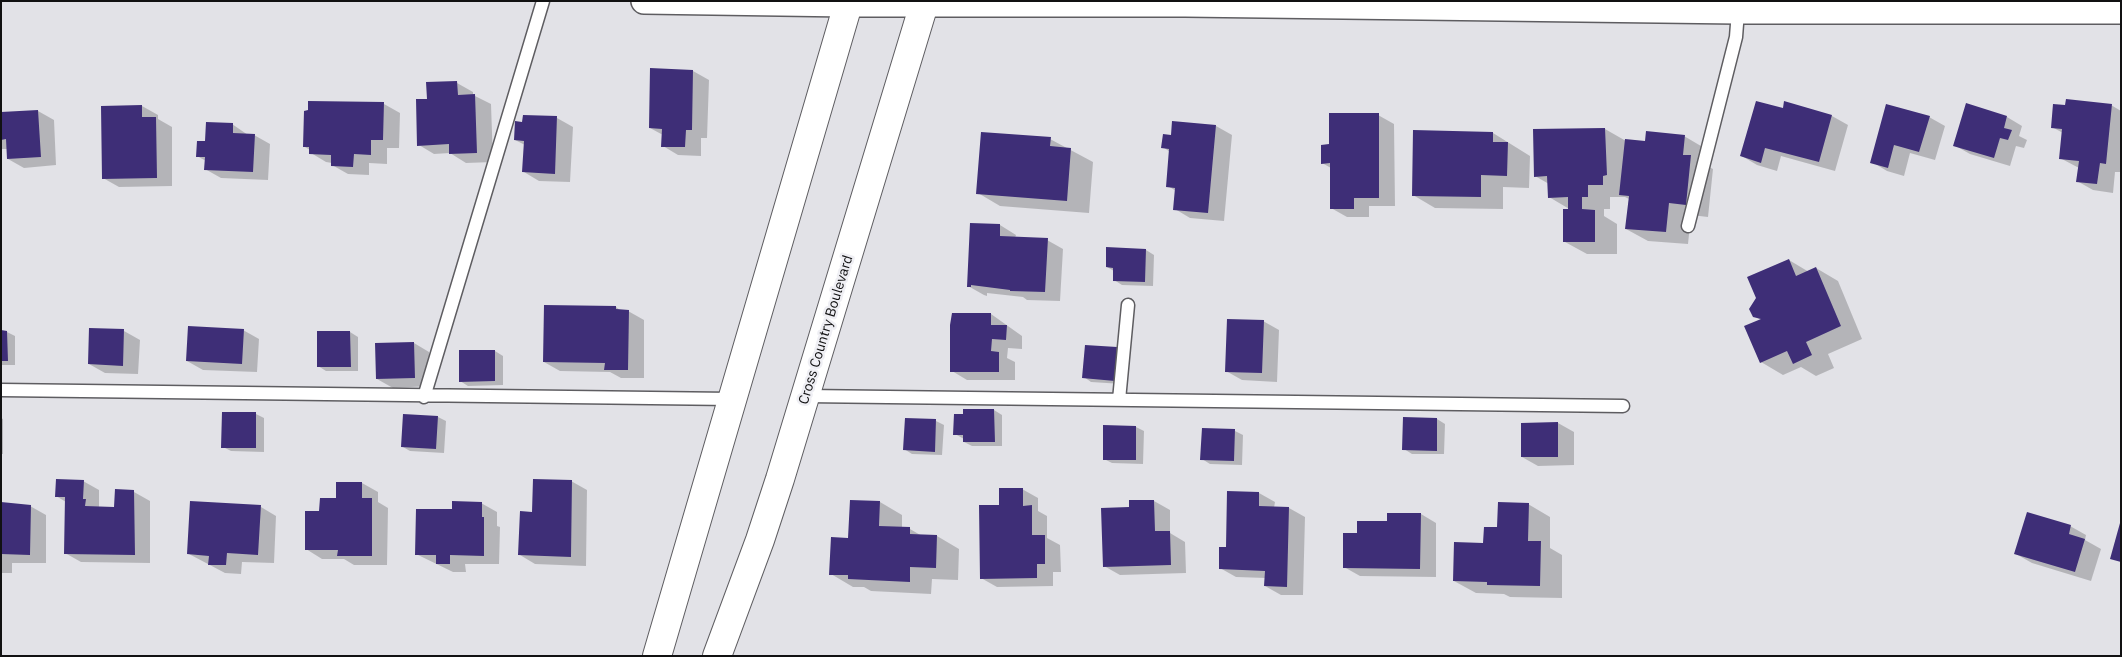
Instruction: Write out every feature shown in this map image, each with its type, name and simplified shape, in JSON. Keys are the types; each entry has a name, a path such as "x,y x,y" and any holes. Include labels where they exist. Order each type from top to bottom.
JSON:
{"street":[{"path":"644,1 1186,3 1738,11 2121,11"},
{"name":"Cross Country Boulevard","path":"717,656 760,540 806,396 924,2"},
{"path":"657,656 849,3"}],"lane":[{"path":"424,397 543,1"},
{"path":"1688,226 1736,37 1738,11"},
{"path":"1119,400 1128,304"},
{"path":"1,390 424,397 732,399"},
{"path":"806,396 1623,406"}],"building":[{"path":"650,68 693,70 692,130 686,130 685,147 661,147 662,129 649,128"},
{"path":"457,81 458,95 475,94 477,153 449,154 449,144 417,146 416,99 427,99 426,82"},
{"path":"2066,99 2112,104 2106,164 2100,163 2097,184 2076,182 2079,161 2059,159 2062,129 2051,128 2053,104 2065,105"},
{"path":"308,101 384,102 383,140 371,140 371,155 354,154 353,167 331,166 331,155 309,154 309,147 303,147 304,111 308,110"},
{"path":"1756,101 1783,108 1784,101 1832,115 1819,162 1765,148 1761,163 1740,156"},
{"path":"1966,103 2007,116 2004,128 2012,130 2008,140 2000,138 1994,158 1953,146"},
{"path":"1886,104 1930,116 1919,152 1894,145 1888,168 1870,163"},
{"path":"142,105 142,117 156,117 157,178 102,179 101,106"},
{"path":"38,110 41,157 7,159 6,139 1,140 1,112"},
{"path":"1329,113 1379,113 1379,198 1354,198 1354,209 1330,209 1330,163 1321,164 1321,145 1329,144"},
{"path":"523,115 557,116 555,174 522,172 524,141 514,140 515,121 522,122"},
{"path":"1172,121 1216,125 1208,213 1173,210 1175,188 1166,187 1169,149 1161,148 1163,134 1171,135"},
{"path":"206,122 233,123 233,133 255,134 253,172 204,170 205,157 196,157 197,141 205,141"},
{"path":"1605,128 1607,175 1603,176 1603,185 1588,185 1588,197 1582,197 1582,209 1595,210 1595,242 1563,242 1563,209 1568,209 1568,197 1548,198 1547,176 1534,177 1533,129"},
{"path":"1413,130 1493,132 1493,142 1508,142 1507,176 1481,175 1481,197 1412,196"},
{"path":"1646,131 1685,135 1683,155 1691,155 1686,205 1669,203 1666,232 1625,229 1629,196 1619,195 1625,139 1645,141"},
{"path":"981,132 1051,137 1050,146 1071,148 1067,201 976,194"},
{"path":"970,223 1000,224 1000,236 1048,238 1045,292 1010,291 971,285 971,287 967,287"},
{"path":"1106,247 1146,249 1145,282 1113,281 1113,268 1106,267"},
{"path":"1789,259 1796,276 1816,267 1841,326 1806,342 1812,355 1793,364 1787,351 1760,363 1744,326 1761,319 1753,317 1749,309 1756,298 1747,277"},
{"path":"544,305 616,306 616,309 629,310 628,370 604,370 605,363 543,362"},
{"path":"952,313 991,313 991,325 1007,325 1006,340 992,339 991,351 999,352 999,372 950,372 950,325"},
{"path":"1227,319 1264,320 1262,373 1225,372"},
{"path":"188,326 244,329 242,364 186,361"},
{"path":"89,328 124,329 123,366 88,364"},
{"path":"1,330 7,331 8,361 1,361"},
{"path":"317,331 350,331 351,367 317,367"},
{"path":"414,342 415,378 376,379 375,343"},
{"path":"1085,345 1117,347 1115,381 1082,378"},
{"path":"459,350 495,350 495,381 459,382"},
{"path":"963,409 994,409 995,442 963,442 963,435 953,435 954,414 963,414"},
{"path":"222,412 256,412 256,448 221,448"},
{"path":"403,414 438,416 436,449 401,447"},
{"path":"1403,417 1437,418 1437,451 1402,450"},
{"path":"905,418 936,419 935,452 903,450"},
{"path":"1558,422 1558,457 1521,457 1521,423"},
{"path":"1103,425 1136,426 1136,460 1103,460"},
{"path":"1202,428 1235,429 1234,461 1200,460"},
{"path":"56,479 84,480 83,499 86,499 85,506 114,507 115,489 134,490 135,555 64,554 65,497 55,497"},
{"path":"533,479 572,480 571,557 518,555 520,511 532,512"},
{"path":"336,482 362,482 362,498 372,498 372,556 337,556 338,550 305,550 305,511 319,511 320,498 336,498"},
{"path":"999,488 1023,488 1023,506 1032,505 1032,535 1045,535 1045,564 1037,564 1037,578 980,579 979,505 999,505"},
{"path":"1227,491 1259,492 1259,506 1289,507 1287,587 1264,586 1265,571 1219,569 1219,547 1226,547"},
{"path":"850,500 880,501 879,526 910,527 910,534 937,535 936,568 910,567 910,582 848,579 848,575 829,575 831,537 848,538"},
{"path":"1129,500 1154,500 1155,531 1170,531 1171,565 1103,567 1101,508 1129,507"},
{"path":"190,501 261,505 258,555 227,553 226,565 208,565 209,556 187,554"},
{"path":"452,501 482,502 484,556 450,555 450,564 436,564 436,555 415,555 416,509 452,509"},
{"path":"1,502 31,505 30,555 1,554"},
{"path":"1498,502 1529,503 1528,541 1541,541 1540,586 1487,585 1487,582 1453,581 1454,542 1483,543 1484,527 1497,527"},
{"path":"2027,512 2071,525 2069,534 2085,539 2075,572 2014,554"},
{"path":"1387,513 1421,513 1420,569 1343,568 1343,533 1357,533 1357,521 1387,521"},
{"path":"2121,523 2121,562 2110,559"}]}
